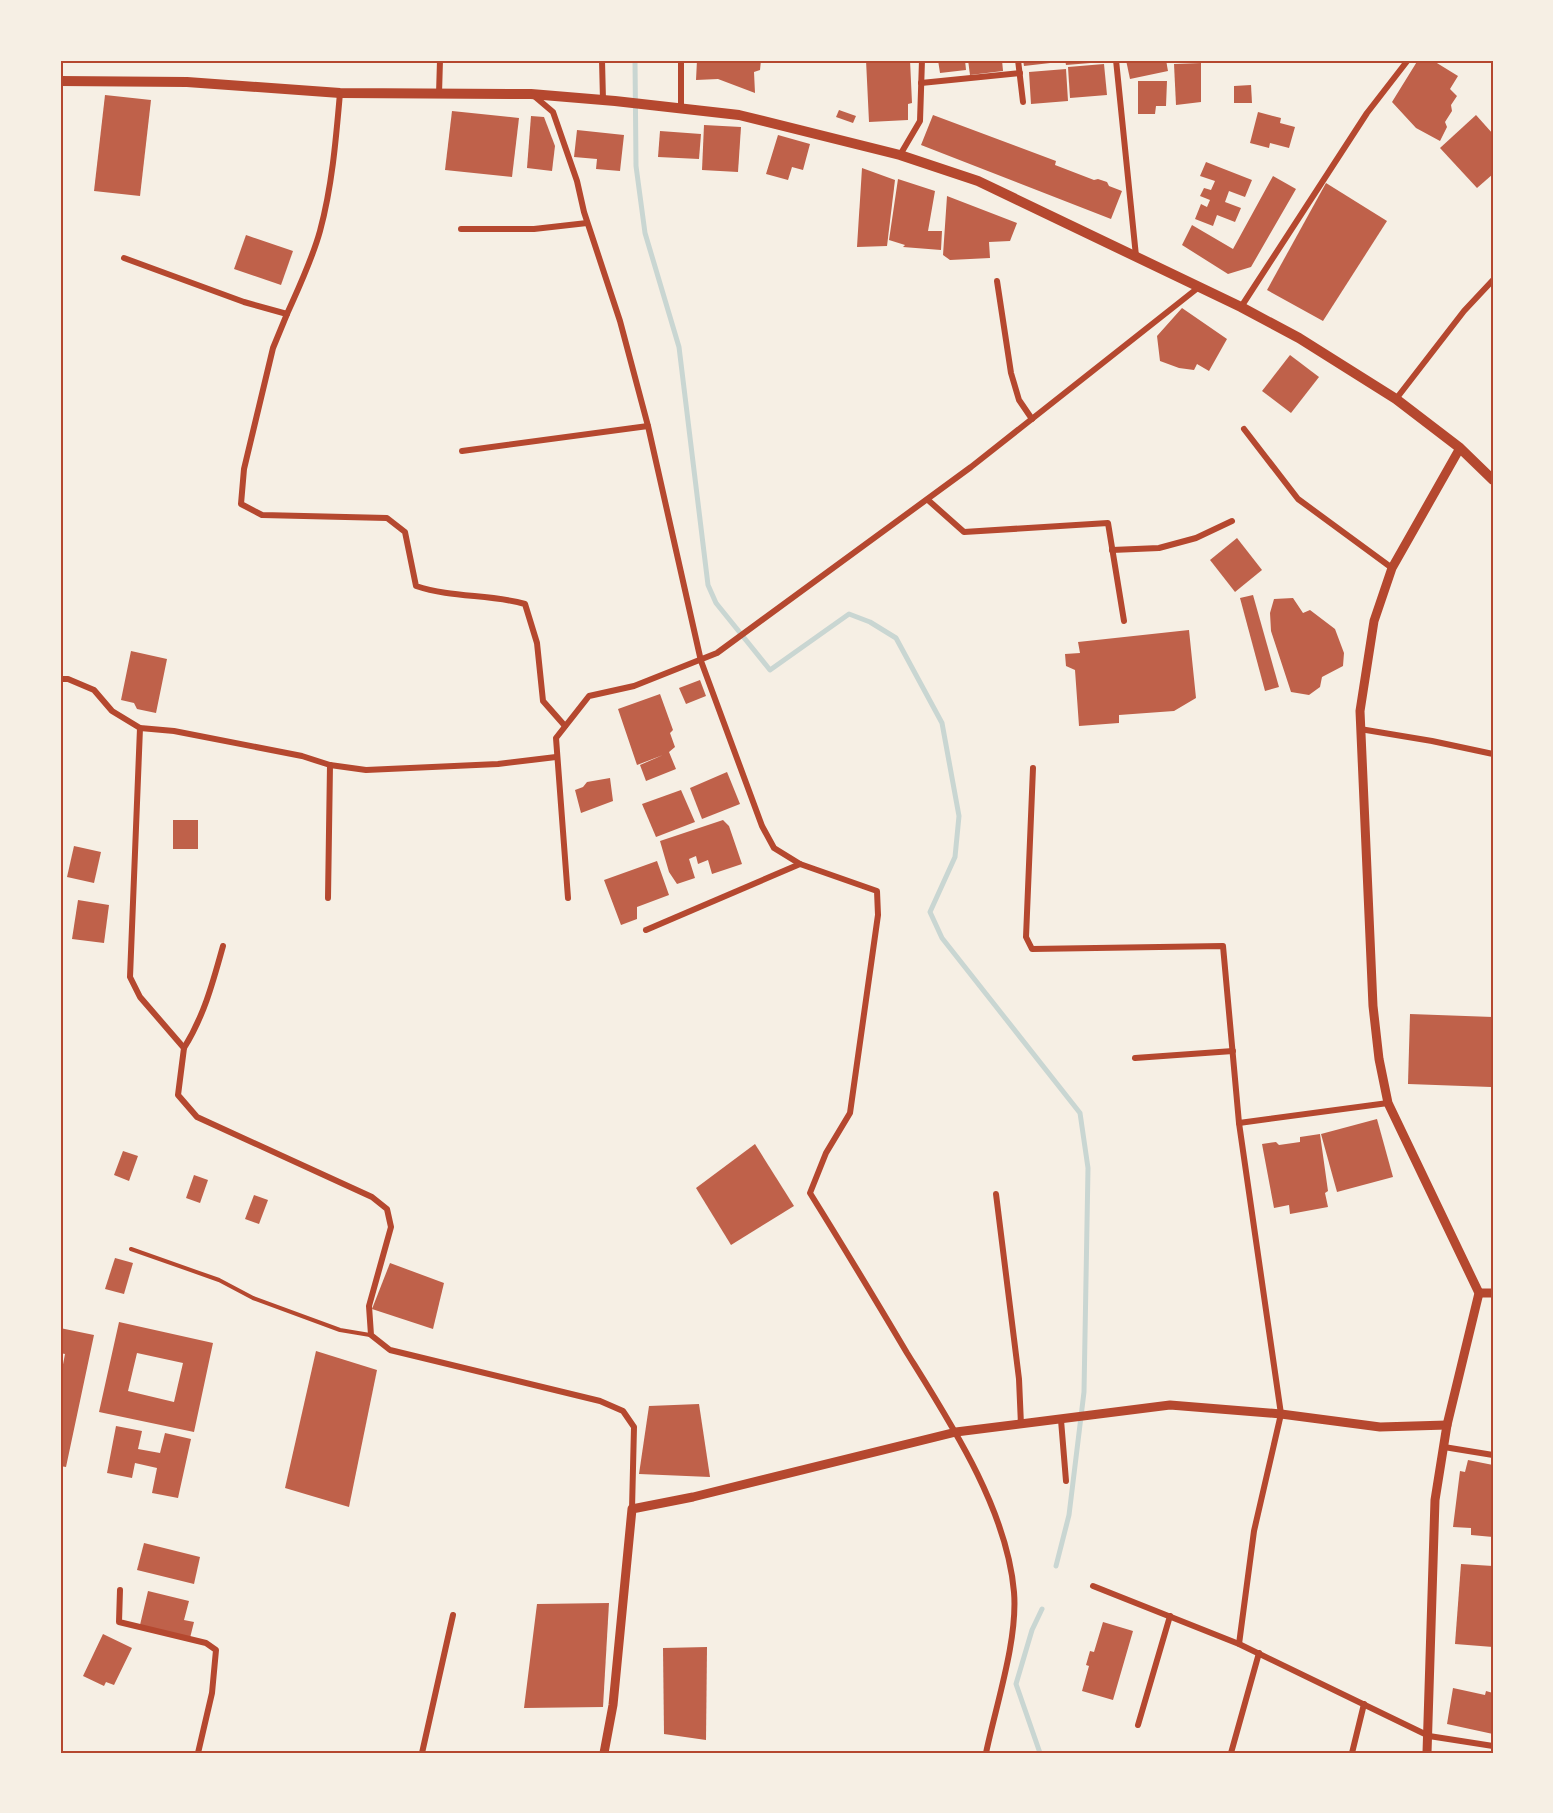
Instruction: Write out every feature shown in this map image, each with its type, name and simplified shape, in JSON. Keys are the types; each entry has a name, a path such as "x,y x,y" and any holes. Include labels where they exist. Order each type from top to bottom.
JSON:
{"main road":[{"path":"60,81 187,82 340,93 531,94 668,105 739,115 900,155 978,181 1136,255 1299,338 1396,399 1460,448 1493,480"}],"street":[{"path":"439,94 440,60"},
{"path":"602,60 603,100"},
{"path":"681,60 681,107"},
{"path":"900,155 920,121 922,60"},
{"path":"1018,60 1023,102"},
{"path":"1116,60 1136,255"},
{"path":"1242,307 1367,113 1408,60"},
{"path":"921,83 1020,73"},
{"path":"340,93 335,152 320,230 309,264 273,348 243,469 241,504 262,515 387,518 405,532 416,586 436,593 508,599 525,604 537,643 543,700 565,726"},
{"path":"531,94 553,112 577,181 587,223 620,321 648,426 701,661 762,826 774,848 800,864 877,891 878,915 850,1113 826,1153 810,1193 956,1432 992,1508 1009,1560 1014,1592 1014,1615 1007,1664 986,1753"},
{"path":"461,229 534,230 587,223"},
{"path":"124,258 244,302 287,314"},
{"path":"1396,399 1464,311 1493,280"},
{"path":"997,281 1011,373 1019,400 1032,419"},
{"path":"568,898 556,738 589,696 634,686 717,653 928,500 1199,287"},
{"path":"462,451 648,426"},
{"path":"1244,429 1298,500 1392,568"},
{"path":"1427,1753 1435,1500 1447,1425 1479,1293 1388,1103 1379,1059 1373,1006 1360,711 1374,621 1392,568 1460,448"},
{"path":"928,500 964,532 1108,523 1124,621"},
{"path":"1112,550 1159,548 1196,538 1232,521"},
{"path":"60,679 68,679 94,690 112,711 140,728 174,731 302,756 330,765 366,770 498,765 556,756"},
{"path":"140,728 130,977 140,997 184,1048"},
{"path":"1360,729 1493,754"},
{"path":"327,898 330,765"},
{"path":"1033,768 1026,937 1032,949 1222,946 1239,1123 1281,1414 1254,1531 1239,1644"},
{"path":"646,930 800,864"},
{"path":"223,946 211,993 198,1027 184,1048 178,1095 197,1117 372,1197 387,1209 391,1227 369,1306 371,1335 390,1350 600,1401 623,1411 634,1427 632,1509 613,1705 604,1753"},
{"path":"1135,1058 1233,1051"},
{"path":"1239,1123 1388,1103"},
{"path":"996,1194 1019,1379 1021,1425"},
{"path":"1479,1293 1493,1293"},
{"path":"632,1509 693,1497 956,1432 1170,1405 1281,1414 1380,1427 1447,1425"},
{"path":"1065,1419 1066,1481"},
{"path":"1444,1447 1493,1455"},
{"path":"1093,1586 1239,1644 1428,1736 1493,1746"},
{"path":"120,1590 119,1622 206,1643 216,1650 212,1693 198,1753"},
{"path":"422,1753 453,1616"},
{"path":"1138,1725 1170,1616"},
{"path":"1231,1753 1259,1653"},
{"path":"1352,1753 1364,1704"}],"lane":[{"path":"131,1249 219,1280 253,1298 340,1330 371,1335"}],"building":[{"path":"697,60 761,60 760,70 754,72 755,93 718,79 696,80"},
{"path":"866,60 910,60 912,103 908,104 908,120 869,122"},
{"path":"938,60 965,60 966,70 940,73"},
{"path":"968,60 1002,60 1003,71 970,75"},
{"path":"1023,60 1059,60 1059,62 1024,66"},
{"path":"1065,60 1103,60 1103,62 1066,65"},
{"path":"1126,60 1166,60 1168,71 1130,79"},
{"path":"1418,60 1432,60 1458,76 1450,89 1457,96 1451,105 1452,111 1445,122 1447,127 1440,141 1416,128 1392,102"},
{"path":"1201,63 1201,102 1176,105 1174,64"},
{"path":"1104,64 1107,95 1070,98 1068,67"},
{"path":"1066,69 1068,101 1031,104 1029,72"},
{"path":"1138,81 1167,81 1166,106 1156,106 1155,114 1138,114"},
{"path":"1251,85 1252,103 1234,103 1234,86"},
{"path":"105,95 151,100 140,196 94,191"},
{"path":"839,110 856,116 853,123 836,117"},
{"path":"452,111 519,118 512,177 445,170"},
{"path":"1258,112 1281,118 1280,123 1295,127 1289,148 1270,143 1269,148 1250,143"},
{"path":"933,115 1056,161 1055,165 1094,180 1107,182 1109,186 1122,191 1111,219 921,145"},
{"path":"1476,115 1493,134 1493,174 1477,188 1440,148"},
{"path":"531,116 544,117 555,146 552,171 527,168"},
{"path":"704,125 741,127 738,172 702,170"},
{"path":"577,130 624,135 620,171 596,169 597,159 574,157"},
{"path":"660,131 701,134 699,159 658,157"},
{"path":"778,135 810,144 803,170 792,167 788,180 766,174"},
{"path":"1206,162 1252,180 1245,197 1229,191 1225,202 1241,208 1235,222 1217,215 1213,226 1195,219 1201,204 1207,207 1210,200 1200,196 1204,188 1211,190 1215,181 1200,176"},
{"path":"862,168 895,180 887,246 857,247"},
{"path":"1273,176 1296,189 1251,267 1228,274 1182,245 1192,225 1233,249"},
{"path":"898,179 935,191 928,231 942,231 941,250 903,247 905,245 889,240"},
{"path":"1326,183 1387,221 1323,321 1267,290"},
{"path":"947,196 1017,223 1010,241 989,242 990,258 950,260 943,255"},
{"path":"246,235 293,251 281,285 234,269"},
{"path":"1182,308 1227,339 1209,371 1197,364 1194,370 1179,368 1160,361 1157,336"},
{"path":"1290,355 1319,377 1291,413 1262,391"},
{"path":"1237,538 1262,570 1235,592 1210,560"},
{"path":"1253,595 1279,687 1265,691 1240,598"},
{"path":"1293,598 1303,613 1310,610 1335,629 1344,653 1343,666 1322,677 1320,687 1309,695 1291,692 1271,631 1270,613 1274,599"},
{"path":"1189,630 1196,698 1174,711 1119,715 1119,723 1079,726 1075,670 1066,666 1065,654 1080,653 1078,642"},
{"path":"131,651 167,659 156,713 137,709 134,703 121,700"},
{"path":"700,680 706,696 686,704 679,688"},
{"path":"660,694 673,730 670,733 675,747 669,752 676,769 646,781 640,765 663,755 637,765 618,709"},
{"path":"727,772 740,804 702,819 690,788"},
{"path":"610,778 613,801 581,813 575,790 583,787 587,782"},
{"path":"681,790 695,822 656,837 642,804"},
{"path":"173,820 198,820 198,849 173,849"},
{"path":"723,820 729,826 742,864 712,874 708,860 698,864 696,856 689,859 695,878 677,884 669,872 660,841"},
{"path":"74,846 101,852 94,883 67,877"},
{"path":"657,861 669,895 637,907 637,919 621,925 604,880"},
{"path":"78,900 109,905 104,943 72,939"},
{"path":"1410,1014 1493,1017 1491,1087 1408,1084"},
{"path":"1377,1119 1393,1177 1337,1192 1321,1134"},
{"path":"1320,1134 1328,1207 1290,1214 1289,1205 1274,1208 1262,1144 1276,1142 1279,1145 1300,1142 1300,1137"},
{"path":"755,1144 794,1206 731,1245 696,1188"},
{"path":"123,1151 138,1156 129,1181 114,1175"},
{"path":"194,1175 208,1180 200,1203 186,1198"},
{"path":"254,1195 268,1200 259,1224 245,1219"},
{"path":"115,1258 133,1263 124,1294 105,1289"},
{"path":"390,1263 444,1283 433,1329 372,1309"},
{"path":"119,1322 213,1343 194,1432 99,1412","holes":["137,1353 183,1363 174,1402 128,1391"]},
{"path":"60,1328 94,1335 66,1467 60,1466 60,1380 65,1354 60,1353"},
{"path":"316,1351 377,1370 349,1507 285,1488"},
{"path":"699,1404 710,1477 639,1474 649,1406"},
{"path":"116,1426 142,1431 138,1449 160,1453 165,1433 191,1439 178,1498 152,1493 157,1468 135,1463 132,1478 107,1473"},
{"path":"1468,1460 1493,1465 1493,1537 1471,1535 1471,1528 1453,1527 1460,1471 1465,1472"},
{"path":"144,1543 200,1557 194,1584 137,1570"},
{"path":"1461,1564 1493,1566 1493,1647 1455,1644"},
{"path":"148,1591 189,1601 184,1620 194,1622 190,1638 140,1625"},
{"path":"609,1603 603,1707 524,1708 537,1604"},
{"path":"1103,1622 1133,1631 1113,1700 1082,1691 1089,1666 1086,1665 1090,1651 1094,1652"},
{"path":"103,1634 132,1648 114,1685 106,1682 104,1686 83,1676"},
{"path":"707,1647 706,1740 664,1734 663,1648"},
{"path":"1453,1688 1485,1695 1486,1691 1493,1693 1493,1734 1447,1724"}],"waterway":[{"path":"635,60 636,166 645,233 679,347 708,585 716,603 770,670 849,614 870,622 896,638 942,723 959,816 955,857 930,912 942,938 1080,1113 1088,1168 1084,1392 1069,1515 1056,1566"},
{"path":"1040,1753 1016,1684 1032,1630 1042,1609"}]}
